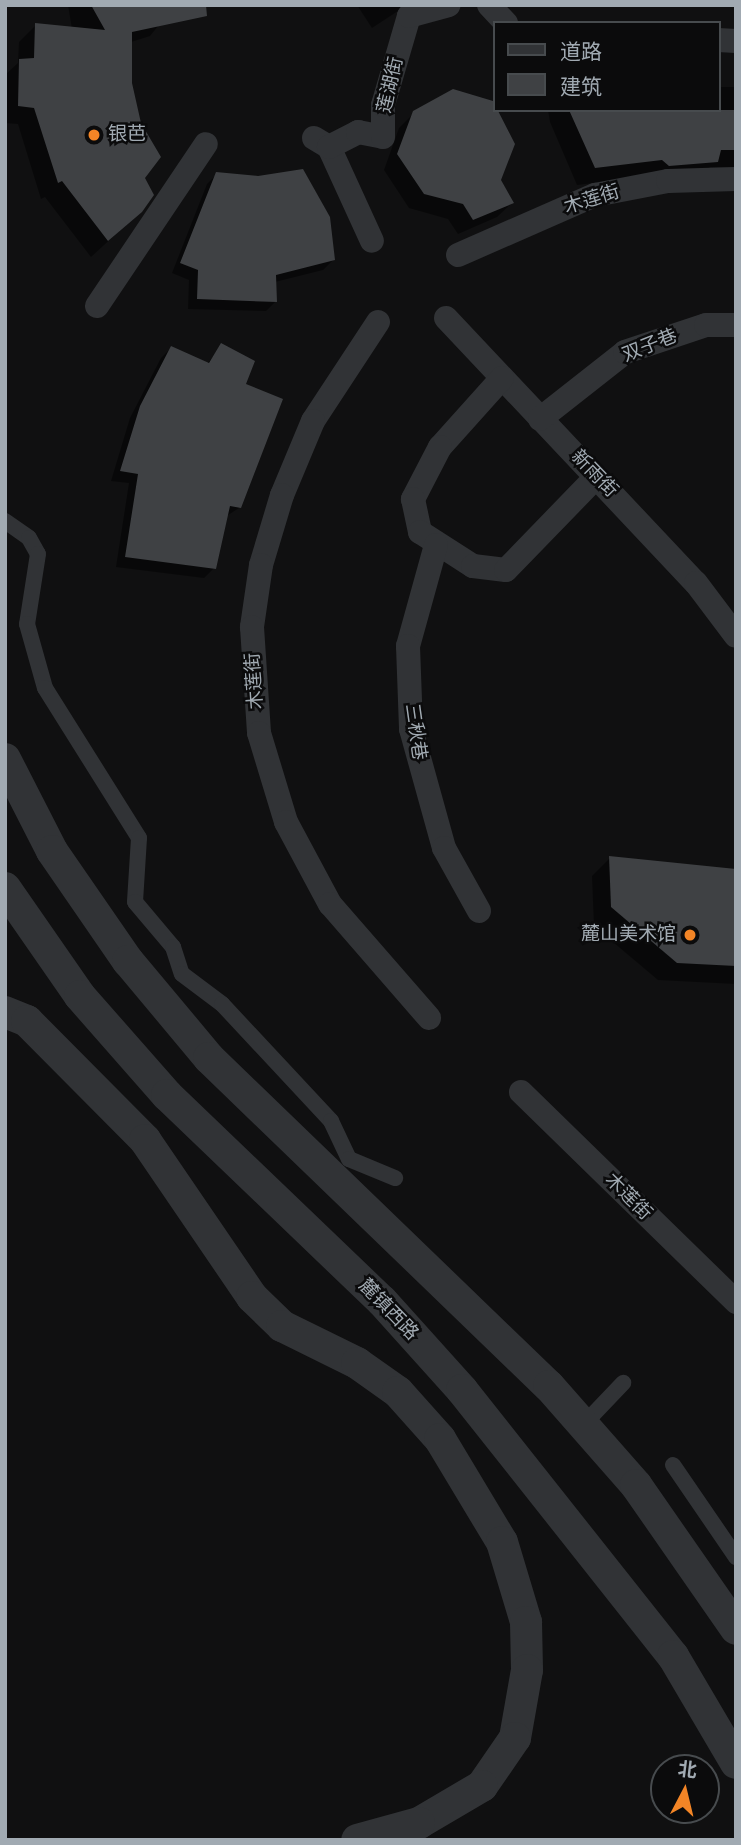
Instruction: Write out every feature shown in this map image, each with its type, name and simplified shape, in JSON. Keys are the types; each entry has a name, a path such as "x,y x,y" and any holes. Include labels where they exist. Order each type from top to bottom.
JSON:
{"street":[{"name":"莲湖街","path":"372,241 322,143 358,132 383,137 383,105 409,16 449,5"},
{"path":"489,5 504,21"},
{"path":"97,306 206,144"},
{"name":"木莲街","path":"458,256 595,195 667,181 736,179"},
{"name":"新雨街","path":"446,318 696,583 736,636"},
{"name":"木莲街","path":"378,322 313,421 282,495 261,565 252,627 259,733 286,822 330,904 429,1017"},
{"name":"双子巷","path":"540,419 625,352 706,325 736,325"},
{"path":"502,378 440,447 413,499 420,532 436,545 473,566 506,570 596,477"},
{"name":"三秋巷","path":"436,545 408,646 411,729 444,848 479,911"},
{"path":"5,759 52,851 128,961 209,1058 306,1155 423,1261 584,1424 636,1485 736,1629"},
{"name":"麓镇西路","path":"5,888 80,996 166,1095 382,1300 463,1390 673,1656 736,1763"},
{"path":"5,1012 27,1021 145,1140 252,1297 282,1326 356,1363 398,1392 440,1439 502,1542 526,1622 527,1670 515,1738 482,1786 419,1823 357,1840"},
{"name":"木莲街","path":"521,1092 736,1303"}],"lane":[{"path":"5,521 29,538 38,554 27,624 45,688 139,838 135,902 173,947 182,974 222,1004 331,1121 349,1159 395,1178"},
{"path":"584,1424 622,1383"},
{"path":"673,1465 736,1556"}],"building":[{"name":"银芭","path":"91,5 206,5 207,16 132,32 132,83 141,123 161,157 145,178 154,195 142,212 108,241 62,181 58,183 34,108 18,106 19,59 34,58 35,23 105,30"},
{"path":"453,89 492,101 492,112 499,112 515,144 501,180 514,203 473,220 463,204 424,194 397,154 413,111"},
{"path":"736,110 736,150 721,150 718,162 669,166 662,160 595,168 570,112"},
{"path":"303,169 330,217 335,260 276,275 277,302 197,299 198,270 180,263 216,172 258,176"},
{"path":"221,343 255,361 246,384 283,399 241,508 230,506 216,569 125,557 138,474 120,471 140,406 171,346 209,363"},
{"name":"麓山美术馆","path":"609,856 736,869 736,966 677,963 611,907"}],"place":[{"name":"银芭","path":"94,135"},
{"name":"麓山美术馆","path":"690,935"}]}
